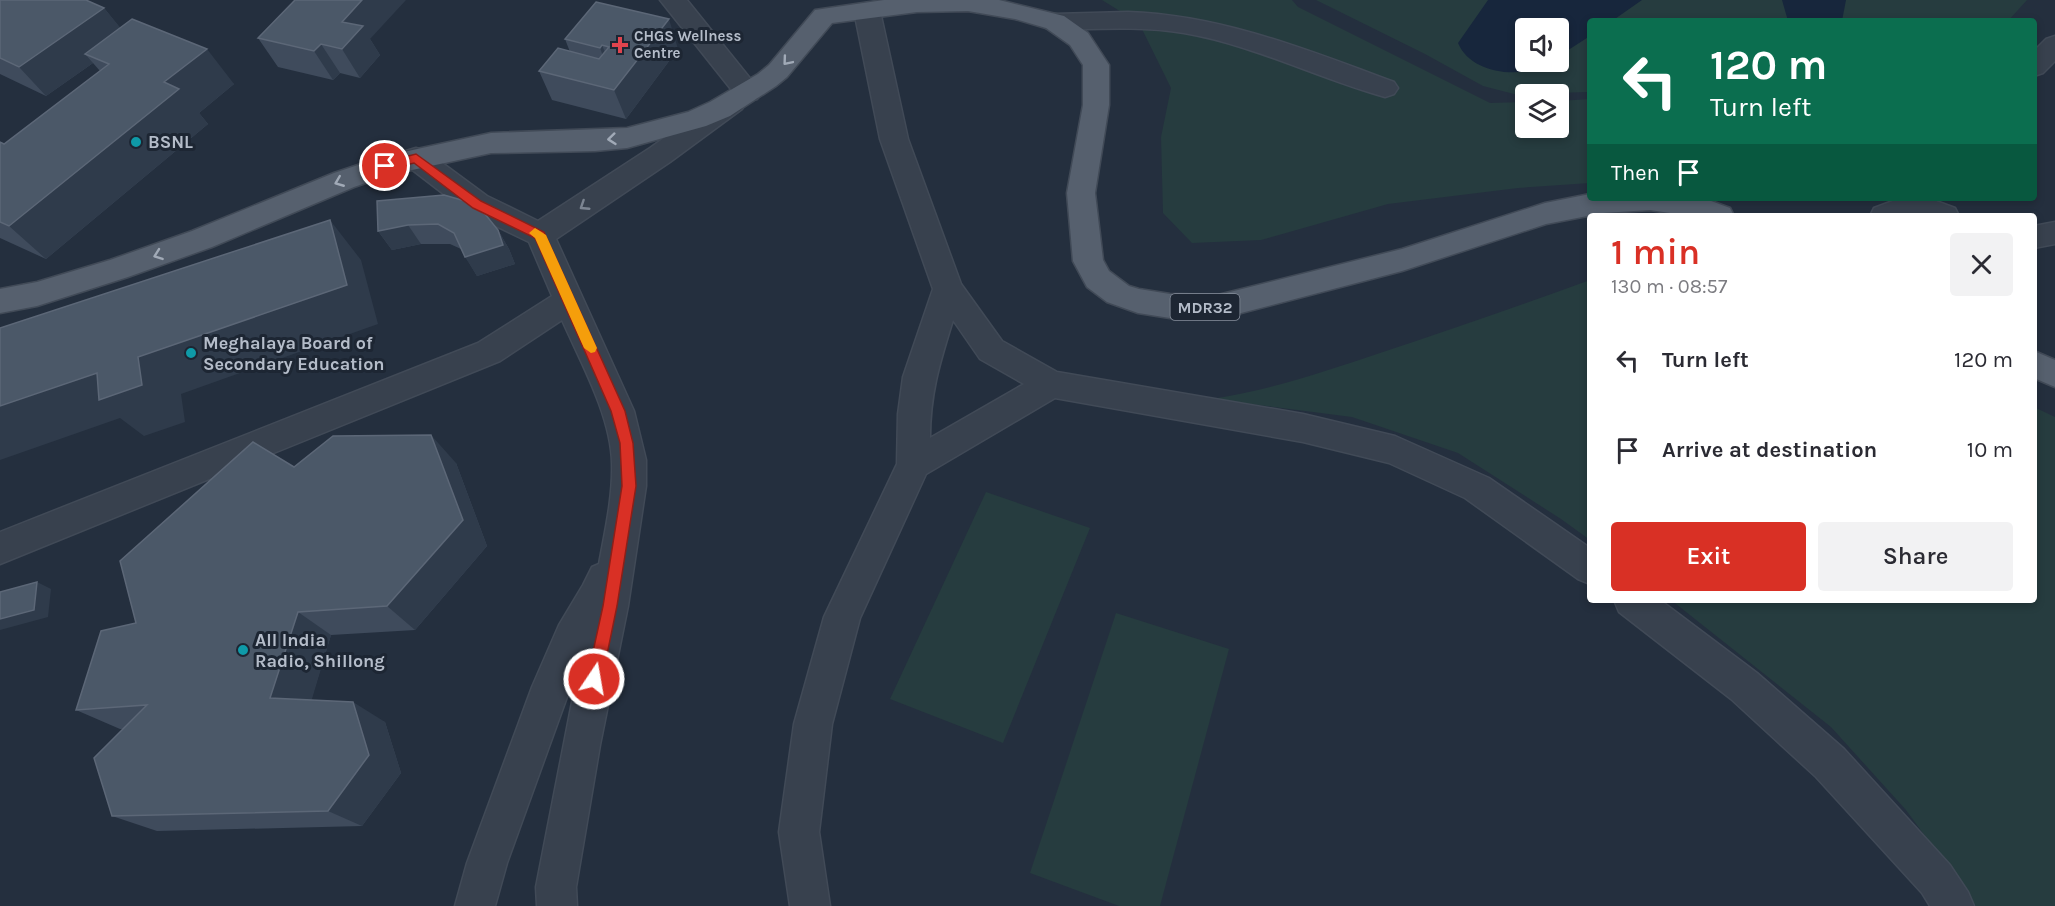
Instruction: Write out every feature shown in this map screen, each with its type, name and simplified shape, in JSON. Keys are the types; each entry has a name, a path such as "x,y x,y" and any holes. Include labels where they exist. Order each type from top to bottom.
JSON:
{"main road":[{"name":"MDR32","path":"0,301 37,294 117,269 202,239 344,180 416,158 491,143 595,141 627,138 696,119 742,96 778,71 823,8 867,10 917,4 968,3 1016,11 1055,22 1079,39 1096,65 1096,105 1081,193 1088,261 1098,279 1118,294 1138,301 1170,306 1218,307 1402,260 1545,214 1619,201"},
{"name":"MDR32","path":"1668,201 1686,203 1712,213"},
{"path":"2037,365 2055,374"}],"street":[{"path":"540,235 660,155 742,96 673,0"},
{"path":"867,10 894,139 948,289 991,350 1051,384 1303,428 1395,450 1478,488 1587,566"},
{"path":"1055,22 1141,21 1200,27 1270,47 1385,87"},
{"path":"2037,64 2055,45"},
{"path":"416,158 477,204 540,235 618,411 626,443 629,486 556,887 557,906"},
{"path":"1895,213 1918,201 1940,213"},
{"path":"2037,236 2055,233"},
{"path":"810,906 799,832 813,724 842,617 915,464 914,414 919,377 948,289"},
{"path":"0,548 489,352 568,301"},
{"path":"915,464 1051,384"},
{"path":"474,906 487,863 552,687 572,637 597,595 622,532"},
{"path":"1636,603 1744,686 1830,763 1936,879 1954,906"}],"green space":[{"path":"1102,0 1292,0 1298,7 1490,103 1515,102 1515,138 1569,138 1569,100 1587,99 1587,183 1518,188 1388,204 1261,240 1192,243 1163,213 1161,137 1171,88 1139,23"},
{"path":"1316,0 2027,0 2011,18 1587,18 1587,92 1569,93 1569,84 1515,84 1514,94 1483,86 1425,54"},
{"path":"1587,281 1587,538 1458,453 1352,417 1211,399 1255,391 1319,373"},
{"path":"2037,408 2055,417 2055,906 1976,906 1906,810 1831,727 1675,603 2037,603"},
{"path":"986,492 1090,528 1003,743 890,699"},
{"path":"1116,613 1229,649 1160,906 1119,906 1030,873"}],"water":[{"path":"1488,0 1642,0 1616,18 1587,18 1587,38 1569,50 1569,18 1515,18 1515,72 1486,68 1465,54 1458,43"},
{"path":"1782,0 1846,0 1843,18 1787,18"}],"building":[{"path":"0,0 86,0 104,8 19,67 0,58"},
{"path":"295,0 362,0 342,22 363,26 342,49 321,44 314,51 258,38"},
{"path":"596,2 669,19 614,90 539,71 558,48 599,59 609,47 602,45 600,48 565,39"},
{"path":"132,19 207,49 164,82 179,89 9,226 0,222 0,142 4,144 109,64 85,54"},
{"path":"444,195 465,201 485,214 498,230 503,245 465,257 454,233 438,224 408,225 378,231 377,201"},
{"path":"330,220 347,285 138,357 142,385 99,400 97,373 0,406 0,328"},
{"name":"All India Radio, Shillong","path":"431,435 463,520 387,606 298,612 270,698 353,702 369,755 328,811 112,816 94,758 147,705 76,710 101,631 136,623 120,561 253,442 294,467 333,436"},
{"path":"37,582 34,610 0,619 0,592"}],"slow traffic":[{"path":"535,233 540,235 591,348"}],"place":[{"name":"CHGS Wellness Centre","path":"620,45"},
{"name":"BSNL","path":"136,142"},
{"name":"Meghalaya Board of Secondary Education","path":"191,353"},
{"name":"All India Radio, Shillong","path":"243,650"}],"route":[{"path":"385,166 416,158 477,204 540,235 618,411 629,460 629,486 610,606 594,679"}]}
